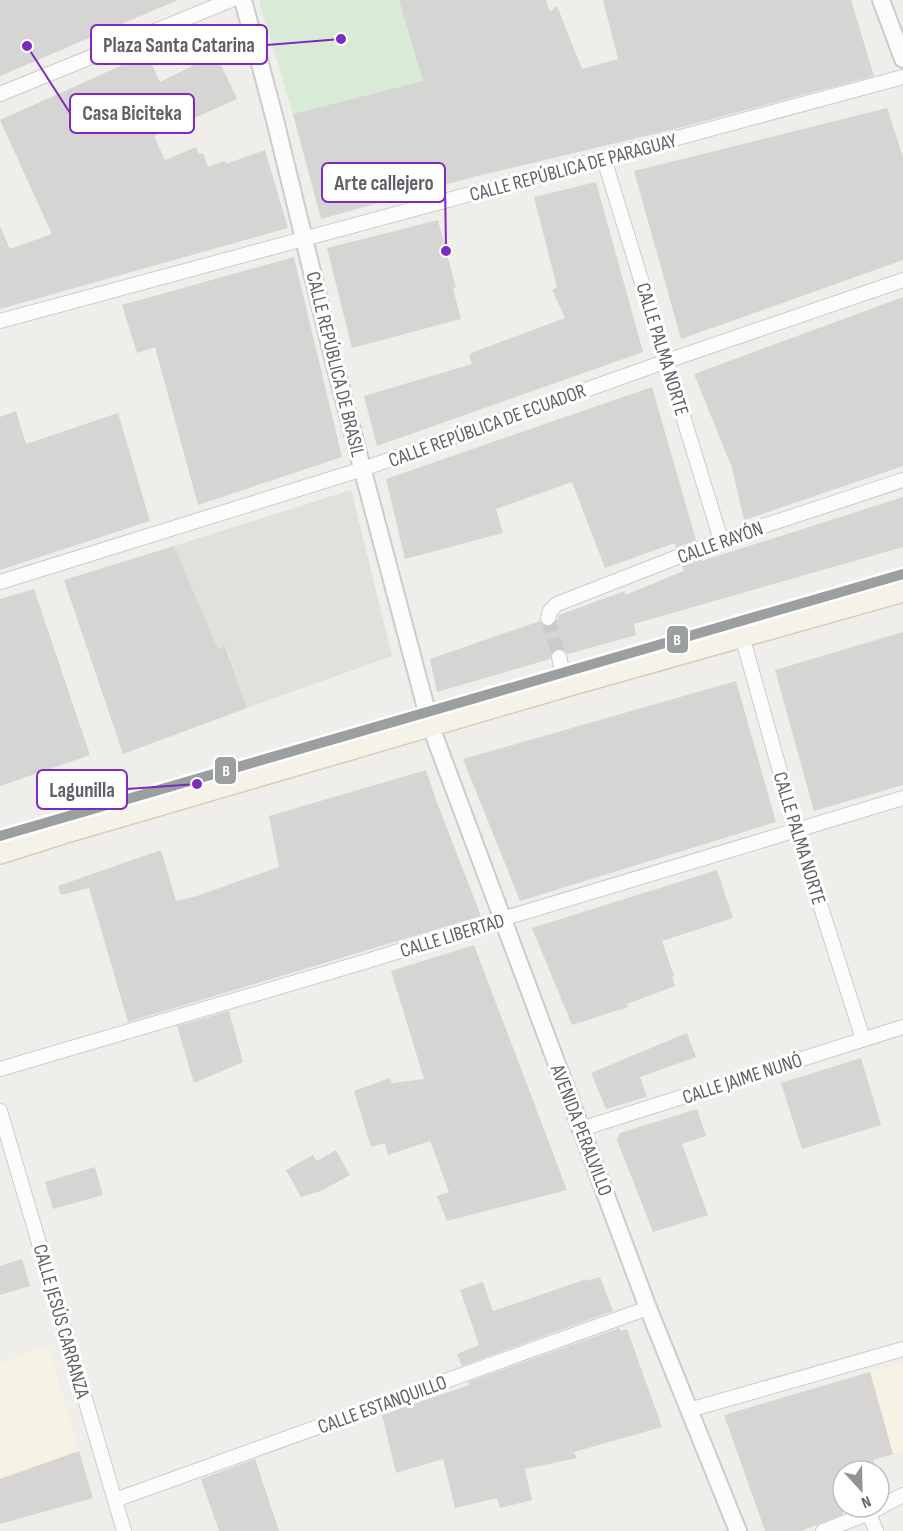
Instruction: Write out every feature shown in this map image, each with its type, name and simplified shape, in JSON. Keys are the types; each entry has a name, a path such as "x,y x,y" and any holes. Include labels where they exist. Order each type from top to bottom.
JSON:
{"main road":[{"path":"0,853 566,686 903,591"}],"street":[{"path":"0,94 231,0"},
{"name":"CALLE REPÚBLICA DE BRASIL","path":"243,0 431,727"},
{"path":"881,0 903,59"},
{"name":"CALLE REPÚBLICA DE PARAGUAY","path":"0,321 903,77"},
{"name":"CALLE PALMA NORTE","path":"604,159 721,540"},
{"name":"CALLE REPÚBLICA DE ECUADOR","path":"0,582 363,469 903,280"},
{"name":"CALLE RAYÓN","path":"548,618 550,611 557,604 721,540 903,480"},
{"name":"CALLE PALMA NORTE","path":"742,636 797,832 863,1039"},
{"path":"558,657 566,686"},
{"name":"AVENIDA PERALVILLO","path":"431,727 648,1308 738,1531"},
{"name":"CALLE LIBERTAD","path":"0,1069 364,962 903,798"},
{"name":"CALLE JAIME NUNÓ","path":"581,1129 903,1027"},
{"name":"CALLE JESÚS CARRANZA","path":"0,1111 124,1531"},
{"name":"CALLE ESTANQUILLO","path":"115,1500 648,1308"},
{"path":"689,1410 903,1349"},
{"path":"823,1531 853,1519"}],"shaded area":[{"path":"351,490 392,656 247,708 226,647 218,649 174,546"},
{"path":"48,1346 79,1451 0,1479 0,1363"},
{"path":"903,1363 903,1451 893,1454 870,1372"}],"green space":[{"path":"399,0 424,81 293,114 259,1"}],"building":[{"path":"0,0 178,0 0,76"},
{"path":"399,0 546,0 550,12 557,6 582,69 618,59 603,0 851,0 874,76 671,130 473,177 321,219 293,114 423,81"},
{"path":"147,54 160,82 216,54 237,99 154,136 165,160 196,147 199,154 203,153 208,167 225,161 226,164 265,150 288,228 0,309 0,226 10,249 52,234 0,120"},
{"path":"887,108 903,157 903,260 681,339 634,171"},
{"path":"596,182 643,352 377,446 364,396 472,364 469,355 474,352 565,318 552,290 557,287 534,197"},
{"path":"438,220 456,288 453,289 461,319 352,348 327,248"},
{"path":"294,257 342,457 198,505 155,347 137,353 122,305"},
{"path":"903,297 903,466 744,520 732,468 694,374"},
{"path":"652,387 696,540 676,548 675,543 605,568 572,482 496,509 503,533 405,559 386,479"},
{"path":"16,411 26,444 118,413 150,521 0,570 0,417"},
{"path":"903,497 903,547 634,624 636,635 568,654 556,648 550,659 437,692 430,659 540,621 545,626 551,627 559,615 625,591 625,595 684,571 682,565 701,557 702,561"},
{"path":"174,546 218,649 225,646 247,708 123,754 64,580"},
{"path":"34,589 90,755 0,786 0,599"},
{"path":"903,632 903,785 814,811 775,670"},
{"path":"736,681 776,822 520,901 463,759"},
{"path":"426,770 481,916 128,1022 89,888 61,895 58,886 161,850 176,901 194,897 279,867 269,816"},
{"path":"717,870 733,918 662,941 674,976 672,977 675,986 627,1004 628,1007 572,1025 532,928"},
{"path":"474,945 567,1190 447,1221 437,1196 449,1192 430,1141 388,1155 385,1143 371,1147 354,1091 390,1078 392,1083 424,1079 391,971"},
{"path":"229,1011 243,1062 194,1083 177,1026"},
{"path":"687,1033 696,1057 640,1077 647,1097 606,1109 591,1073"},
{"path":"861,1058 881,1125 802,1149 781,1083"},
{"path":"697,1109 706,1136 682,1144 708,1215 653,1232 617,1140 620,1133"},
{"path":"336,1150 350,1175 321,1191 301,1197 286,1170 313,1155 317,1161"},
{"path":"95,1167 103,1195 53,1209 45,1182"},
{"path":"22,1259 30,1286 0,1295 0,1266"},
{"path":"600,1277 613,1311 462,1366 457,1354 479,1345 460,1290 483,1282 493,1311 587,1279 588,1281"},
{"path":"619,1328 621,1331 627,1329 662,1427 574,1452 577,1458 525,1469 532,1500 500,1508 497,1498 455,1508 443,1459 396,1473 382,1415 469,1385 468,1382"},
{"path":"870,1372 893,1454 876,1459 831,1459 831,1519 801,1531 765,1531 724,1415"},
{"path":"79,1451 93,1498 0,1524 0,1479"},
{"path":"255,1459 279,1531 219,1531 201,1479"}],"tunnel":[{"path":"548,618 559,657"}],"transit line":[{"name":"B","path":"0,836 903,574"}],"place":[{"name":"Plaza Santa Catarina","path":"341,39"},
{"name":"Casa Biciteka","path":"27,46"},
{"name":"Arte callejero","path":"446,251"},
{"name":"Lagunilla","path":"197,784"}]}
